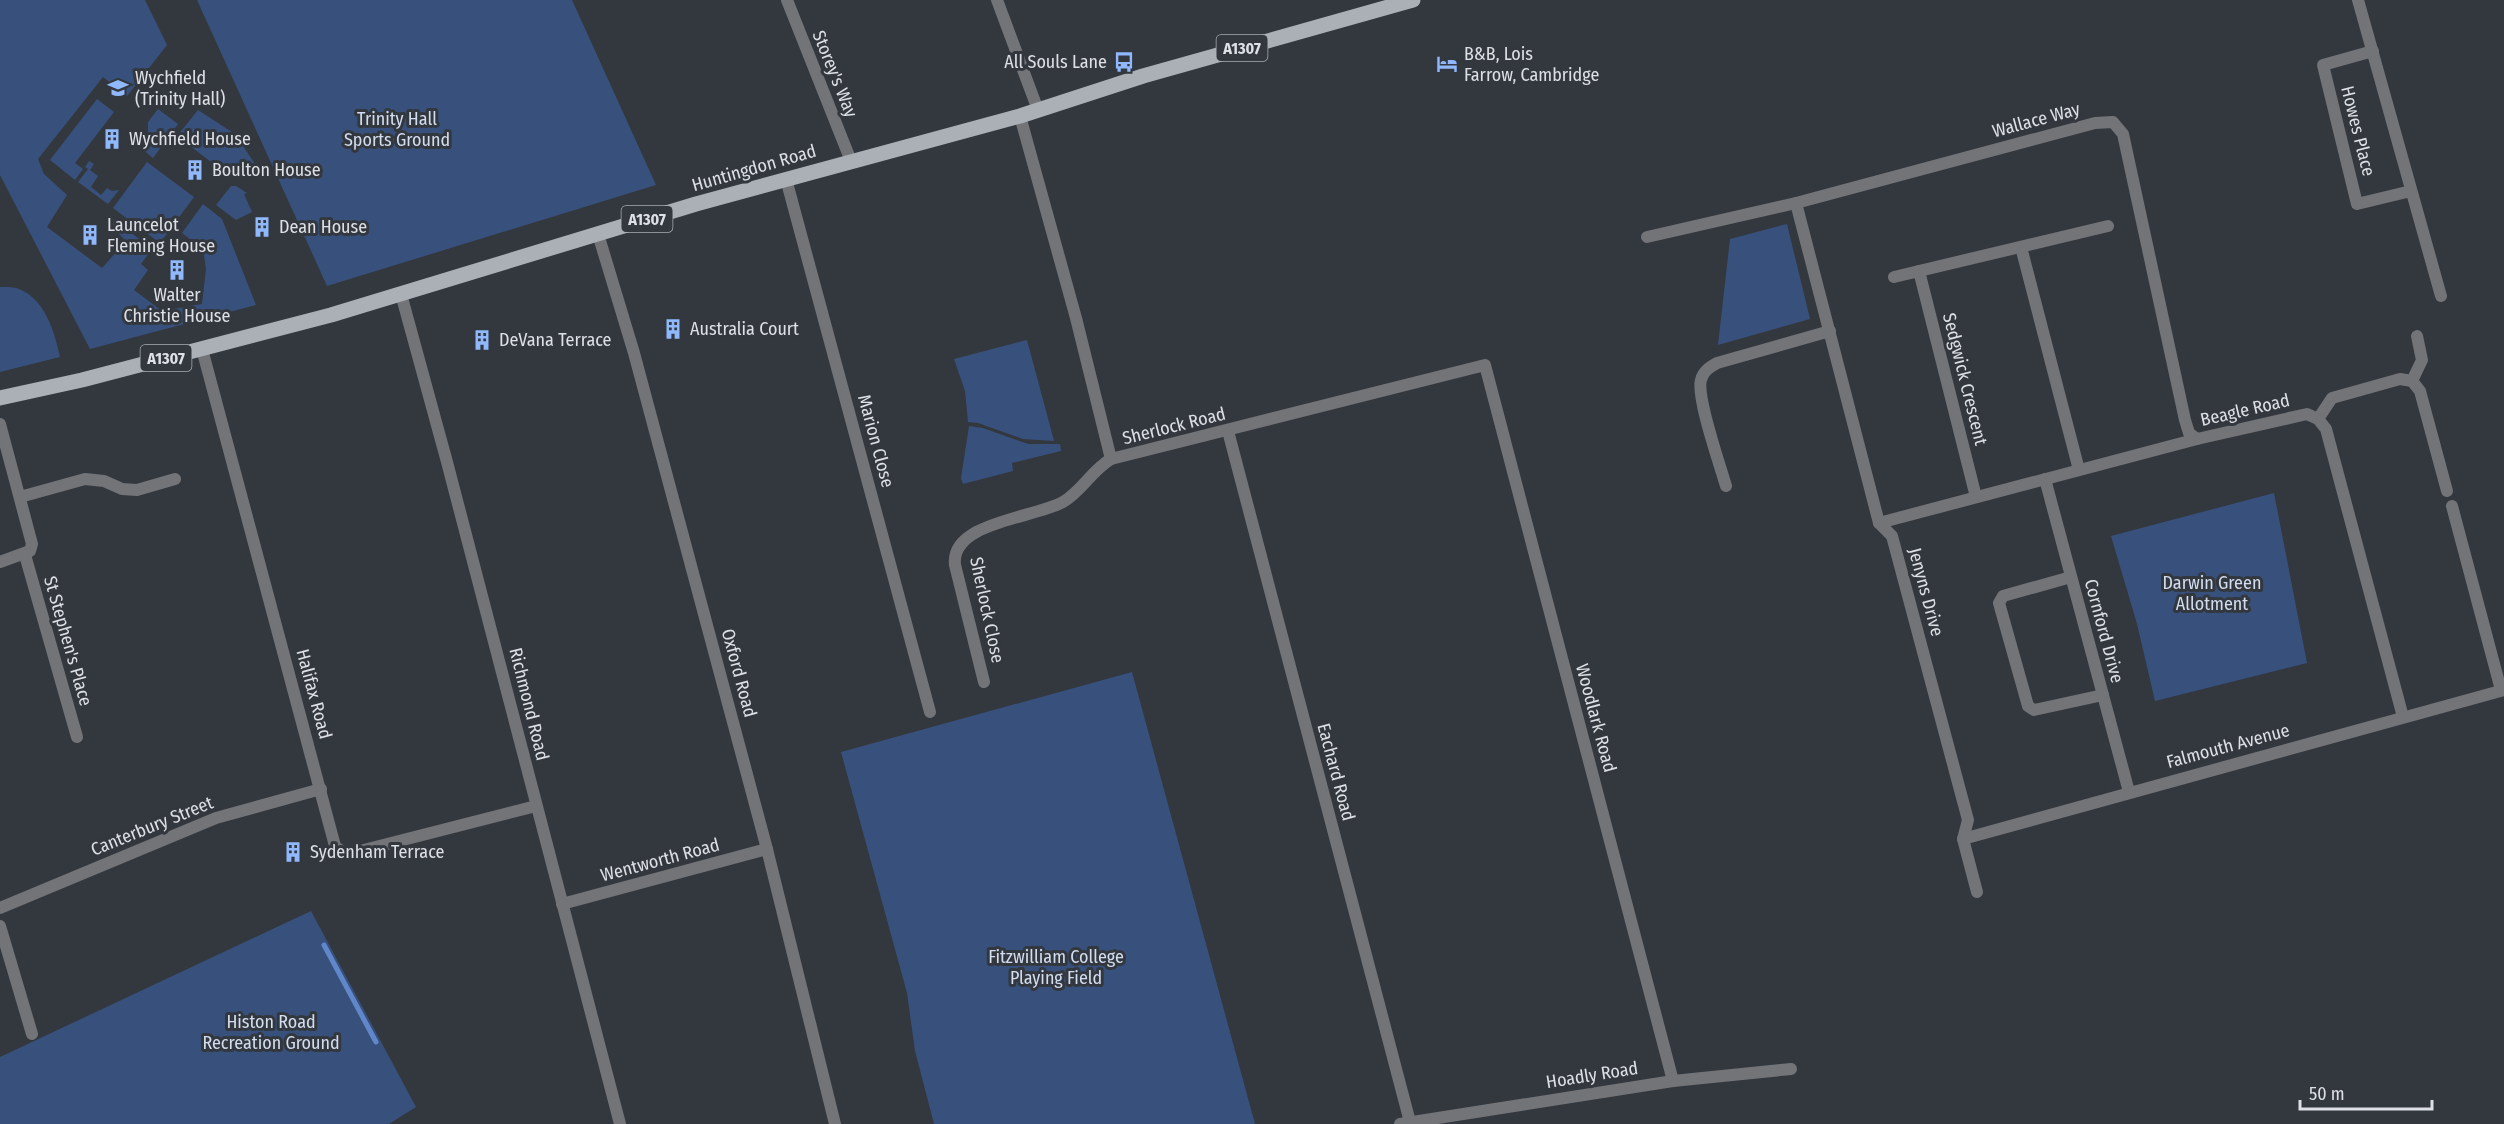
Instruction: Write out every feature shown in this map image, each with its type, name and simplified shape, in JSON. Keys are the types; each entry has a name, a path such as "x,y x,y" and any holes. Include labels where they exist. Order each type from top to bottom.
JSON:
{"main road":[{"name":"Huntingdon Road","path":"0,398 202,349 401,294 786,179 1038,111 1143,76 1413,0"}],"street":[{"name":"Storey's Way","path":"787,0 851,161"},
{"path":"997,0 1038,111"},
{"name":"Howes Place","path":"2358,0 2441,296"},
{"name":"Howes Place","path":"2373,51 2323,65 2357,204 2411,191"},
{"name":"Sherlock Road","path":"1020,116 1112,459 1485,365"},
{"name":"Wallace Way","path":"1647,237 1796,203 2095,123 2113,122 2123,134 2185,420 2189,434 2198,439"},
{"name":"Marion Close","path":"786,179 930,712"},
{"name":"Jenyns Drive","path":"1796,203 1879,523 1892,536 1968,820 1963,839 1977,892"},
{"path":"1894,277 2108,226"},
{"name":"Oxford Road","path":"598,234 637,364 767,849 835,1124"},
{"path":"2021,247 2079,470"},
{"name":"Sedgwick Crescent","path":"1919,271 1976,497"},
{"name":"Richmond Road","path":"401,294 620,1124"},
{"path":"1726,486 1701,394 1702,376 1708,368 1717,363 1830,332"},
{"path":"2412,381 2422,360 2418,336"},
{"name":"Halifax Road","path":"202,349 335,846 342,852 352,854 536,806"},
{"name":"Woodlark Road","path":"1485,365 1673,1081"},
{"path":"2403,717 2326,429 2318,419 2332,398 2400,379 2412,381 2420,391 2448,491"},
{"name":"Beagle Road","path":"1879,523 2198,439 2307,414 2318,419"},
{"name":"St Stephen's Place","path":"0,424 20,497 28,549 77,737"},
{"name":"Eachard Road","path":"1228,431 1405,1123"},
{"name":"Sherlock Close","path":"984,682 955,565 954,559 959,546 973,532 1063,501 1077,492 1097,469 1112,459"},
{"path":"20,497 85,478 104,481 122,489 137,490 175,479"},
{"name":"Cornford Drive","path":"2045,479 2129,792"},
{"path":"2452,506 2503,690"},
{"path":"0,562 28,549"},
{"path":"2071,577 2003,596 1999,603 2028,706 2034,710 2103,695"},
{"name":"Falmouth Avenue","path":"1963,839 2503,690"},
{"name":"Canterbury Street","path":"0,908 216,818 321,789"},
{"name":"Wentworth Road","path":"562,904 767,849"},
{"path":"1,935 32,1034"},
{"name":"Hoadly Road","path":"1405,1123 1673,1081 1791,1069"}],"green space":[{"path":"0,0 145,0 167,45 127,96 103,77 38,159 44,174 67,195 47,227 102,268 120,248 118,247 124,239 108,223 112,218 152,249 141,264 148,270 134,290 162,311 202,304 206,269 203,249 182,233 203,204 222,219 256,305 90,349 0,175"},
{"name":"Trinity Hall Sports Ground","path":"197,0 572,0 656,185 327,286"},
{"path":"97,99 114,112 75,163 83,169 75,180 50,160"},
{"path":"158,109 178,124 153,158 141,148 148,137 148,122"},
{"path":"198,110 235,134 257,167 238,179 232,178 177,136"},
{"path":"89,161 94,164 90,170 98,176 91,187 101,195 107,188 112,191 119,190 108,204 78,182 88,169 85,167"},
{"path":"147,162 194,197 160,243 113,208"},
{"path":"231,186 236,186 247,193 244,194 252,212 236,220 216,205"},
{"path":"1787,224 1810,319 1718,345 1730,239"},
{"path":"0,287 19,289 36,300 52,328 60,357 0,372"},
{"path":"1027,340 1054,441 1023,439 978,423 968,422 965,391 954,359"},
{"path":"969,426 983,428 1028,444 1060,444 1061,451 1012,463 1013,471 963,484 961,478"},
{"name":"Darwin Green Allotment","path":"2274,493 2307,663 2155,701 2137,624 2111,536"},
{"name":"Fitzwilliam College Playing Field","path":"1132,672 1255,1124 934,1124 915,1051 907,993 841,752"},
{"name":"Histon Road Recreation Ground","path":"311,911 416,1107 389,1124 0,1124 0,1057"}],"waterway":[{"path":"324,945 376,1042"}],"place":[{"name":"All Souls Lane","path":"1124,62"},
{"name":"B&B, Lois Farrow, Cambridge","path":"1447,64"},
{"name":"Wychfield (Trinity Hall)","path":"118,88"},
{"name":"Wychfield House","path":"112,139"},
{"name":"Boulton House","path":"195,170"},
{"name":"Dean House","path":"262,227"},
{"name":"Launcelot Fleming House","path":"90,235"},
{"name":"Walter Christie House","path":"177,270"},
{"name":"Australia Court","path":"673,329"},
{"name":"DeVana Terrace","path":"482,340"},
{"name":"Sydenham Terrace","path":"293,852"}]}
